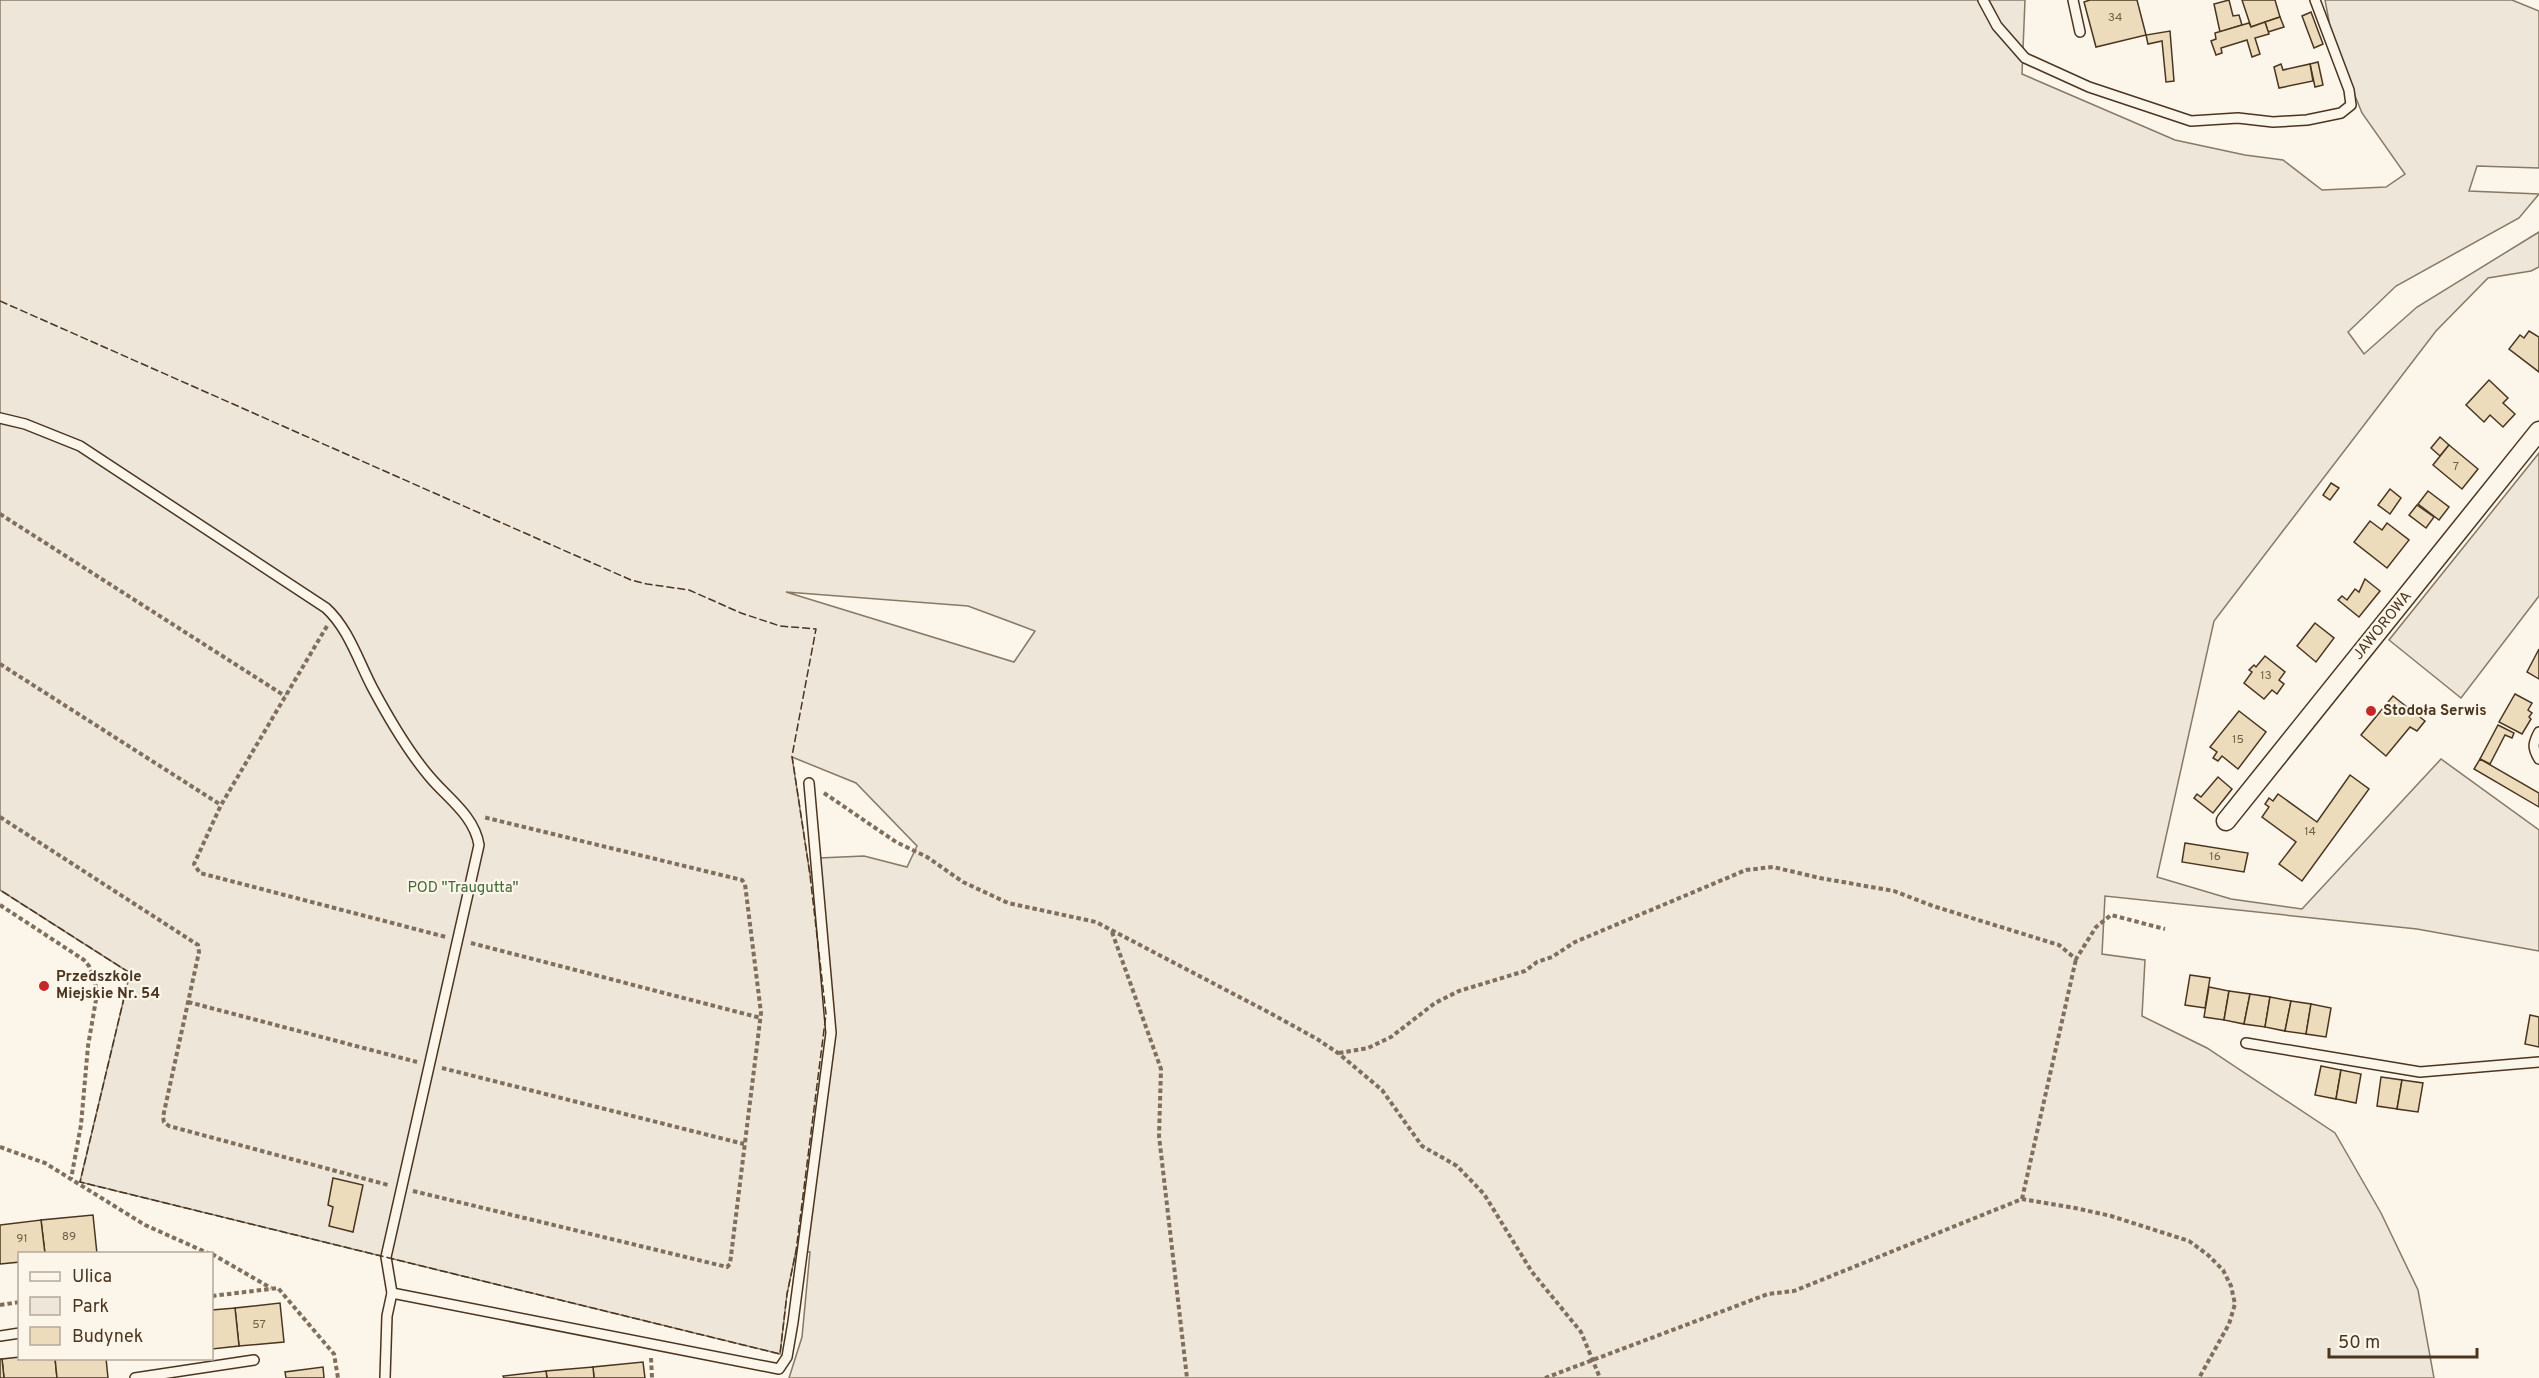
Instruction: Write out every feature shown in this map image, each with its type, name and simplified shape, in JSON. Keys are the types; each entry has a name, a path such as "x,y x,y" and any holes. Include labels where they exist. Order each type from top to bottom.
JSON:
{"street":[{"name":"JAWOROWA","path":"2226,821 2539,431"}],"lane":[{"path":"1983,0 1997,26 2025,58 2089,87 2191,121 2238,118 2274,122 2307,120 2341,113 2351,105 2349,90 2315,0"},
{"path":"2073,0 2080,32"},
{"path":"0,418 25,424 80,446 333,615 404,739 428,775 464,813 477,834 479,845 386,1257 392,1293 387,1316 385,1378"},
{"path":"2539,732 2533,743 2534,752 2539,759"},
{"path":"392,1293 779,1369 787,1357 793,1322 831,1033 809,783"},
{"path":"2246,1043 2420,1072 2539,1062"},
{"path":"0,1336 18,1333"},
{"path":"135,1378 254,1360"}],"path":[{"path":"0,514 285,696"},
{"path":"333,615 221,805 194,864 200,873 760,1018"},
{"path":"0,664 221,805"},
{"path":"809,783 896,842 927,857 963,882 1008,903 1096,922 1270,1013 1338,1053 1382,1090 1422,1146 1457,1166 1484,1194 1532,1272 1581,1332 1600,1378"},
{"path":"0,816 198,945 199,952 163,1117 164,1122 169,1126 402,1188 727,1267 730,1264 760,1018 745,884 742,880 464,813"},
{"path":"1338,1053 1368,1048 1391,1037 1435,1003 1459,991 1525,971 1575,942 1746,870 1773,867 1894,891 1933,906 2059,945 2076,959"},
{"path":"0,905 84,960 95,982 97,994 88,1046 83,1113 71,1179"},
{"path":"2022,1199 2076,959 2096,927 2111,915 2165,929"},
{"path":"1112,931 1161,1069 1159,1136 1188,1378"},
{"path":"188,1002 744,1144"},
{"path":"0,1147 45,1163 145,1225 206,1252"},
{"path":"1545,1378 1768,1294 1794,1291 2022,1199 2111,1216 2189,1241 2223,1270 2231,1286 2235,1304 2229,1324 2199,1378"},
{"path":"213,1255 271,1288"},
{"path":"213,1296 278,1288 334,1354 338,1378"},
{"path":"0,1305 18,1302"}],"green space":[{"name":"POD \"Traugutta\"","path":"0,0 2025,0 2022,74 2175,140 2245,155 2283,160 2322,190 2386,187 2405,174 2362,113 2333,42 2325,0 2512,0 2539,11 2539,168 2477,166 2469,191 2539,194 2519,218 2396,286 2348,332 2364,354 2417,307 2539,232 2539,267 2531,271 2488,278 2436,331 2214,621 2157,877 2231,899 2302,909 2441,759 2539,830 2539,951 2417,929 2105,896 2102,954 2145,960 2142,1016 2207,1048 2335,1133 2381,1213 2418,1290 2434,1378 789,1378 802,1337 810,1252 796,1251 787,1294 780,1354 80,1182 130,973 0,890","holes":["786,592 968,606 1035,631 1014,662","792,757 856,783 917,846 907,867 864,856 819,858 810,874"]},
{"path":"2539,453 2539,596 2461,698 2389,640"}],"building":[{"path":"2137,0 2146,35 2096,47 2084,2"},
{"path":"2229,0 2233,16 2239,15 2242,25 2220,32 2214,4"},
{"path":"2242,0 2275,0 2280,17 2251,27"},
{"path":"2311,12 2323,44 2314,48 2302,16"},
{"path":"2280,17 2284,27 2268,32 2265,22"},
{"path":"2265,22 2269,34 2255,38 2260,54 2252,57 2247,40 2221,48 2222,53 2216,55 2211,41 2216,39 2215,33 2249,23 2251,27"},
{"path":"2170,31 2174,81 2166,82 2162,41 2148,44 2146,35"},
{"path":"2318,62 2323,85 2315,87 2310,64"},
{"path":"2281,64 2283,70 2310,64 2313,81 2279,88 2274,67"},
{"path":"2529,331 2539,337 2539,372 2509,349 2520,335 2524,338"},
{"path":"2489,380 2508,398 2503,403 2515,414 2503,427 2490,415 2484,422 2466,405"},
{"path":"2440,437 2449,445 2440,456 2431,448"},
{"path":"2449,445 2478,469 2462,489 2433,465"},
{"path":"2331,483 2339,488 2330,500 2323,495"},
{"path":"2390,489 2401,498 2390,514 2378,505"},
{"path":"2428,491 2449,507 2439,520 2418,504"},
{"path":"2417,505 2434,517 2426,528 2409,515"},
{"path":"2370,521 2382,530 2387,523 2409,540 2387,568 2354,542"},
{"path":"2365,579 2380,591 2359,617 2338,600 2342,596 2347,600 2355,589 2359,592"},
{"path":"2315,623 2334,638 2316,662 2297,646"},
{"path":"2539,649 2539,679 2527,672"},
{"path":"2265,656 2285,672 2279,680 2284,684 2277,694 2272,690 2264,699 2244,683 2252,672 2249,670 2254,665 2256,667"},
{"path":"2515,694 2532,703 2528,710 2532,713 2529,717 2531,719 2522,734 2499,722"},
{"path":"2393,696 2425,721 2417,731 2410,727 2386,756 2361,735"},
{"path":"2239,711 2266,732 2238,769 2222,756 2218,761 2213,758 2217,752 2210,747"},
{"path":"2498,725 2514,733 2512,738 2505,735 2490,764 2480,759"},
{"path":"2480,759 2539,793 2539,807 2474,769"},
{"path":"2350,775 2369,789 2302,881 2279,864 2296,842 2262,817 2269,807 2265,804 2269,798 2273,801 2278,794 2317,822"},
{"path":"2218,777 2232,789 2213,813 2194,798 2197,794 2201,797"},
{"path":"2185,843 2248,853 2244,872 2182,862"},
{"path":"2190,975 2210,978 2205,1008 2185,1005"},
{"path":"2209,987 2229,991 2224,1020 2204,1017"},
{"path":"2229,991 2250,994 2244,1024 2224,1020"},
{"path":"2250,994 2270,997 2265,1027 2244,1024"},
{"path":"2270,997 2291,1001 2285,1031 2265,1027"},
{"path":"2291,1001 2311,1004 2306,1034 2285,1031"},
{"path":"2311,1004 2331,1008 2326,1037 2306,1034"},
{"path":"2530,1015 2539,1017 2539,1047 2525,1044"},
{"path":"2321,1066 2341,1070 2336,1099 2315,1095"},
{"path":"2341,1070 2361,1074 2356,1103 2336,1099"},
{"path":"2381,1077 2402,1080 2397,1109 2377,1106"},
{"path":"2402,1080 2423,1083 2418,1112 2397,1109"},
{"path":"333,1178 363,1185 353,1232 329,1226 333,1207 328,1205"},
{"path":"93,1215 97,1252 45,1252 41,1220"},
{"path":"41,1220 45,1252 18,1252 18,1262 0,1264 0,1225"},
{"path":"280,1303 284,1342 239,1346 235,1308"},
{"path":"235,1308 239,1346 213,1349 213,1310"},
{"path":"18,1357 18,1360 55,1360 57,1378 4,1378 2,1359"},
{"path":"0,1359 2,1359 4,1378 0,1378"},
{"path":"55,1360 106,1360 108,1378 57,1378"},
{"path":"643,1362 645,1378 594,1378 593,1367"},
{"path":"323,1367 324,1378 286,1378 285,1372"},
{"path":"593,1367 594,1378 547,1378 546,1371"},
{"path":"546,1371 547,1378 504,1378 503,1376"}],"fence":[{"path":"0,301 631,580 689,590 741,613 780,626 816,629 792,756 810,875 826,1014 796,1251 787,1294 780,1354 80,1182 130,973 0,890"}],"place":[{"name":"Stodoła Serwis","path":"2371,711"},
{"name":"Przedszkole Miejskie Nr. 54","path":"44,986"}]}
